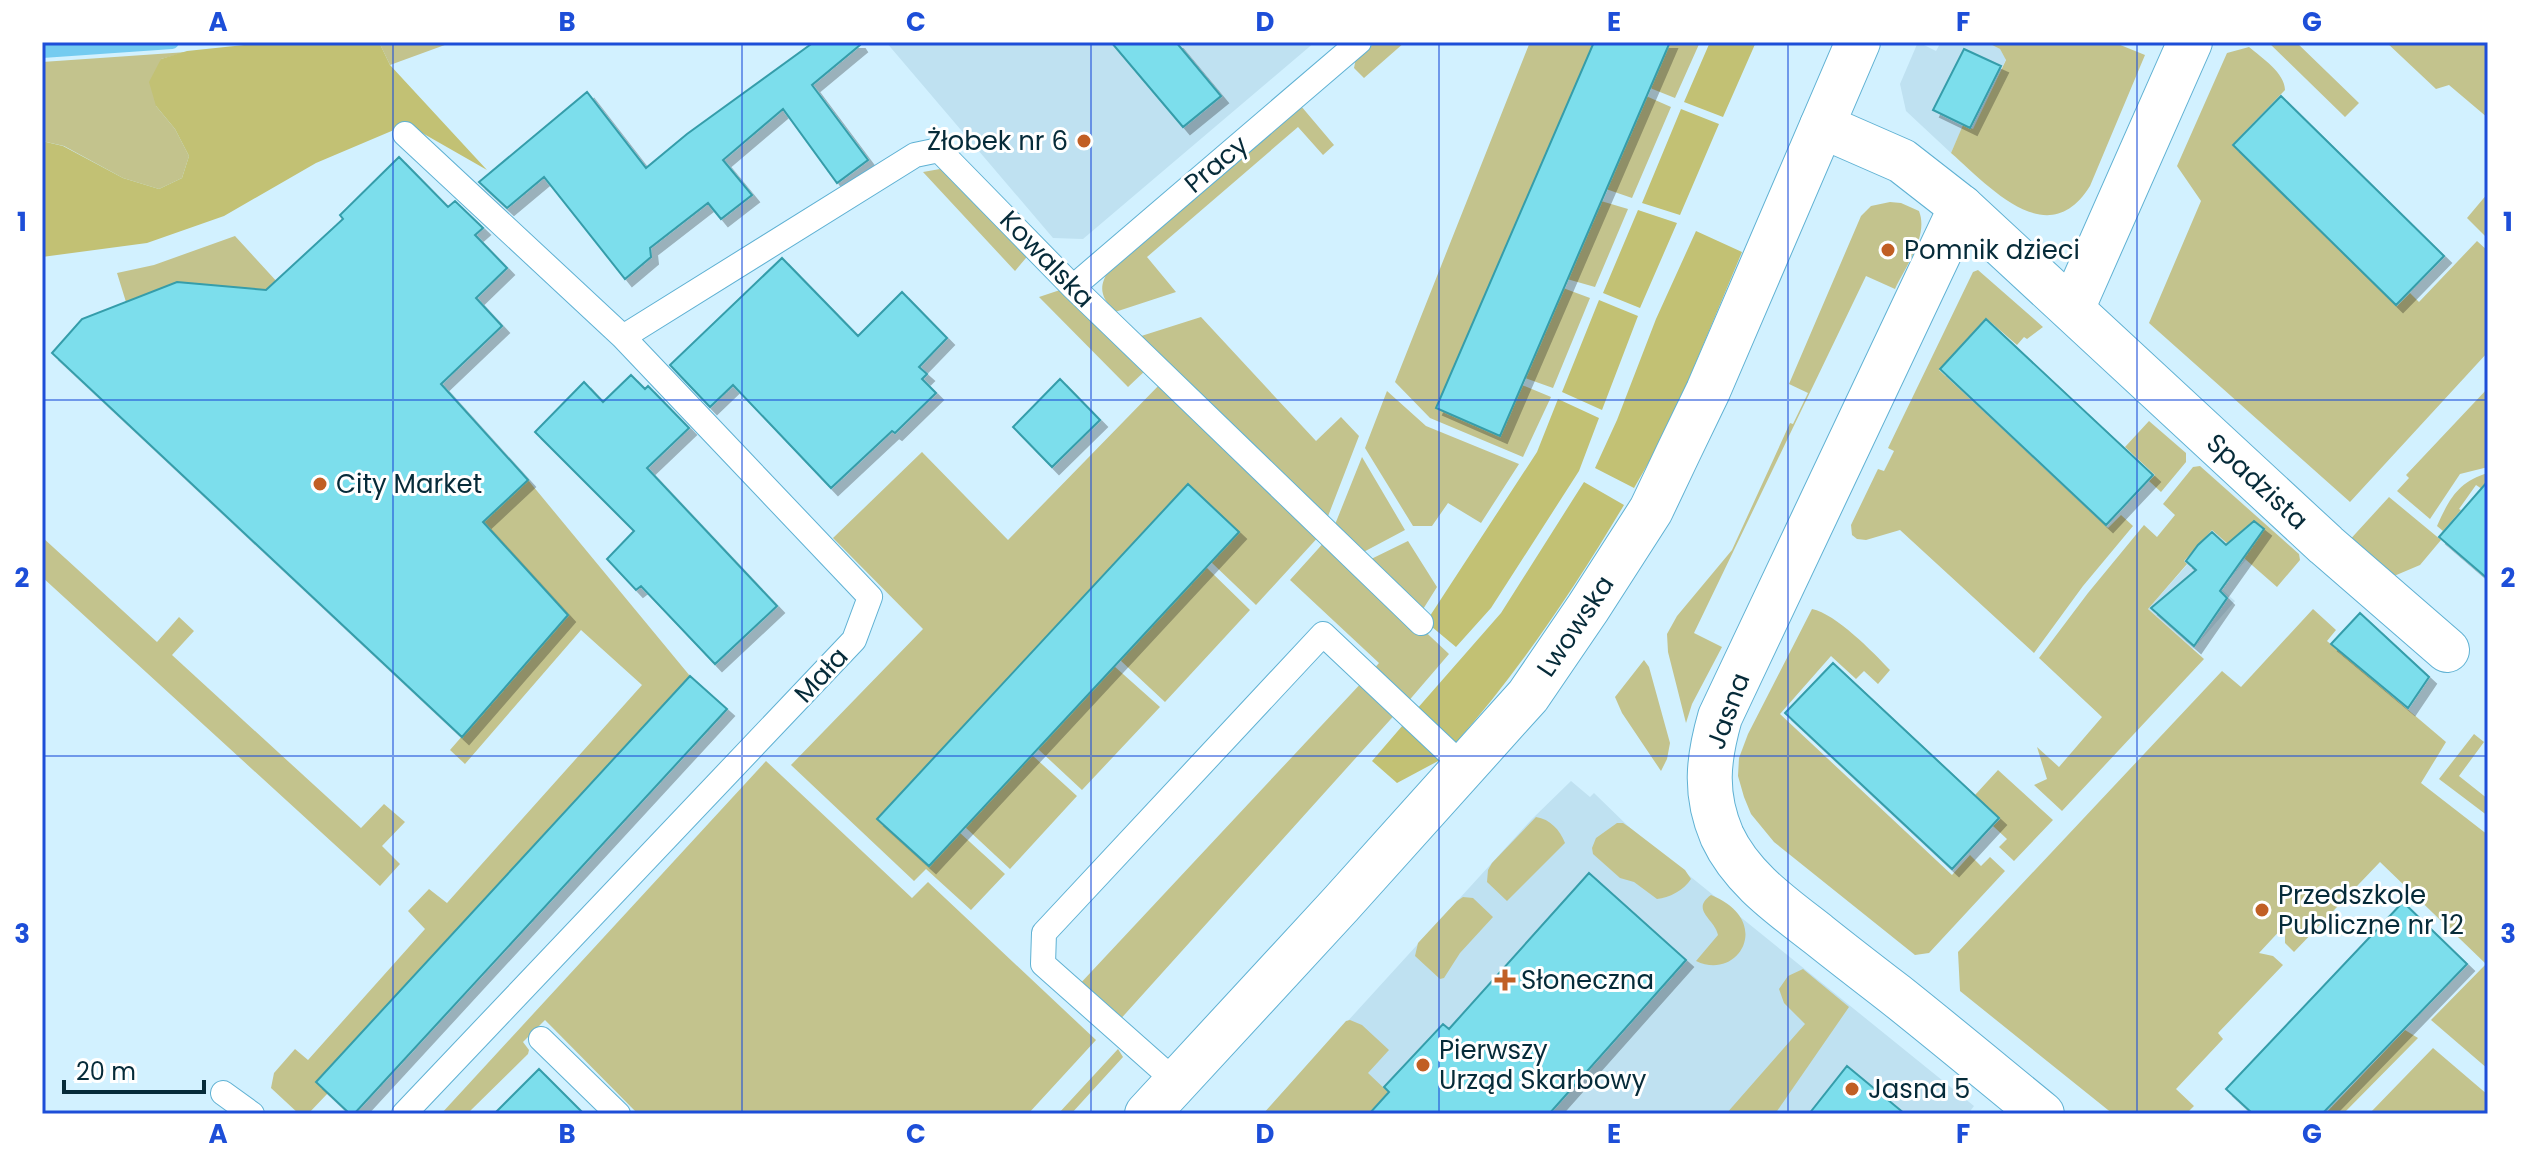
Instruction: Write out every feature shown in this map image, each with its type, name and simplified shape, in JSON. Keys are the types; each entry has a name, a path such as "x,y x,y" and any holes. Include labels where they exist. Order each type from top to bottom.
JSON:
{"street":[{"name":"Lwowska","path":"1147,1114 1528,696 1588,608 1651,510 1708,391 1858,42"},
{"path":"2072,309 2190,42"},
{"name":"Spadzista","path":"1822,126 1902,161 1961,207 2326,545 2447,650"},
{"name":"Jasna","path":"1961,207 1720,717 1711,748 1708,775 1715,815 1723,836 1752,880 2042,1114"}],"lane":[{"name":"Pracy","path":"1073,287 1359,42"},
{"name":"Mała","path":"404,1114 854,640 870,597 623,337 405,134"},
{"name":"Kowalska","path":"623,337 915,155 939,150 1073,287 1421,623"},
{"path":"1176,1082 1043,964 1044,933 1323,634 1464,767"},
{"path":"541,1039 618,1114"},
{"path":"223,1093 252,1114"}],"shaded area":[{"path":"274,42 379,42 390,65 487,170 410,126 401,127 316,163 224,216 147,243 42,257 42,141 63,146 123,178 159,189 182,178 189,156 175,129 156,106 149,82 161,59 187,51"},
{"name":"Żłobek nr 6","path":"886,42 1315,42 1083,239 1053,238"},
{"path":"1710,42 1756,42 1723,117 1684,102"},
{"path":"1918,42 1936,51 1941,42 1986,42 2000,49 2006,59 1973,130 1963,126 1951,153 1906,111 1900,84"},
{"path":"1681,109 1719,124 1680,215 1642,203"},
{"path":"1638,210 1677,223 1640,308 1603,293"},
{"path":"1696,231 1742,252 1668,429 1634,488 1595,468"},
{"path":"1599,300 1638,316 1602,410 1562,392"},
{"path":"1558,399 1599,418 1579,471 1491,608 1456,647 1426,622 1537,452"},
{"path":"1584,482 1624,505 1544,630 1501,689 1453,746 1416,710 1501,613"},
{"path":"2212,530 2246,560 2221,589 2235,601 2193,649 2148,609 2187,565 2183,561"},
{"path":"1403,725 1440,760 1397,783 1372,761"},
{"path":"1571,781 1590,797 1594,793 1629,827 1974,1106 1968,1114 1263,1114 1532,819"}],"green space":[{"path":"379,42 453,42 390,65"},
{"path":"1376,42 1405,42 1364,78 1354,68 1356,58"},
{"path":"1530,42 1594,42 1436,408 1499,436 1522,385 1551,397 1523,457 1430,418 1395,382"},
{"path":"1670,42 1700,42 1675,98 1650,88"},
{"path":"1986,42 2113,42 2145,55 2090,186 2074,205 2056,214 2038,214 2019,207 1983,182 1951,153 1963,125 1973,129 2006,60 2000,49"},
{"path":"2268,42 2296,42 2359,103 2345,117"},
{"path":"2386,42 2488,42 2488,118 2449,85 2436,89"},
{"path":"2249,47 2277,72 2285,90 2232,145 2397,306 2410,293 2419,302 2477,241 2488,251 2488,352 2350,502 2149,323 2201,201 2177,166 2227,53"},
{"path":"187,52 161,59 156,106 175,129 189,156 182,178 159,189 123,178 64,146 42,141 42,62"},
{"path":"1646,96 1671,107 1632,198 1606,189"},
{"path":"1301,106 1334,145 1323,155 1298,127 1147,257 1176,292 1115,312 1102,291 1110,268"},
{"path":"940,169 971,189 1031,252 1015,271 923,172"},
{"path":"2488,193 2488,239 2467,218"},
{"path":"1601,201 1628,209 1595,287 1567,279"},
{"path":"1890,202 1919,211 1921,231 1918,241 1895,289 1866,276 1694,633 1722,647 1692,704 1686,723 1668,652 1667,634 1677,616 1732,550 1790,423 1793,424 1808,393 1789,384 1861,216 1871,206"},
{"path":"235,236 490,514 528,480 690,676 316,1082 328,1093 308,1114 299,1114 271,1088 274,1073 295,1049 308,1060 425,929 408,911 429,889 447,903 642,685 581,630 465,764 450,750 568,615 272,291 177,282 126,302 117,273 154,265"},
{"path":"1978,270 2043,327 2027,339 2024,337 2017,345 1986,318 1939,370 2108,528 2121,515 2133,526 2083,586 2034,653 1900,530 1866,540 1852,535 1851,525 1878,469 1884,471 1894,451 1888,448 1973,272"},
{"path":"1066,288 1147,369 1128,387 1039,297"},
{"path":"1563,288 1590,298 1553,388 1525,378"},
{"path":"1201,317 1316,441 1341,417 1359,436 1325,524 1135,338"},
{"path":"1163,381 1321,534 1256,605 1211,562 1239,532 1187,485 878,818 928,866 959,832 1005,874 971,910 926,869 914,881 791,765 923,629 833,538 922,452 1008,540"},
{"path":"2488,388 2488,467 2460,474 2430,519 2397,491 2409,478 2406,475"},
{"path":"1387,391 1426,426 1519,464 1481,523 1448,503 1432,526 1413,526 1365,448"},
{"path":"2149,421 2186,453 2186,462 2161,492 2149,481 2155,475 2125,447"},
{"path":"1362,457 1405,530 1356,556 1332,532"},
{"path":"2200,466 2299,554 2300,560 2277,587 2212,530 2148,609 2204,659 2062,811 2034,785 2047,779 2037,747 2059,767 2102,717 2039,658 2144,525 2157,537 2175,515 2163,504 2193,467"},
{"path":"2488,473 2488,493 2476,485 2443,531 2437,526 2456,492 2469,481"},
{"path":"2389,497 2441,540 2420,565 2394,576 2346,544"},
{"path":"42,537 157,642 179,617 194,631 172,655 361,828 384,804 405,822 382,846 400,864 380,886 42,577"},
{"path":"1327,539 1449,654 1406,704 1371,672 1379,663 1290,580"},
{"path":"1408,541 1437,587 1420,614 1365,562"},
{"path":"1206,567 1250,610 1165,702 1120,660"},
{"path":"1812,609 1843,626 1890,670 1878,684 1864,671 1856,679 1831,656 1780,714 1952,875 1970,855 1981,866 1990,857 2005,871 1929,953 1915,955 1774,842 1751,814 1744,797 1738,776 1739,758 1748,734"},
{"name":"Przedszkole Publiczne nr 12","path":"2313,609 2336,630 2327,641 2446,742 2421,783 2488,835 2488,1069 2431,1020 2486,964 2380,862 2294,952 2285,943 2285,925 2259,953 2273,956 2283,965 2218,1033 2223,1039 2176,1089 2194,1106 2186,1114 2113,1114 1960,991 1958,952 2222,671 2241,687"},
{"path":"1644,660 1649,667 1670,743 1661,771 1622,713 1615,697"},
{"path":"1114,666 1160,707 1082,790 1038,749"},
{"path":"1365,679 1399,710 1117,1023 1077,987"},
{"path":"2474,734 2484,742 2459,776 2488,799 2488,816 2439,779"},
{"path":"1032,755 1077,796 1010,869 965,827"},
{"path":"766,761 912,898 928,882 1096,1040 1028,1114 638,1114 545,1020 523,1042 529,1050 528,1054 467,1114 441,1114"},
{"path":"1998,770 2053,820 2014,861 1999,847 2007,839 1993,826 2000,819 1975,795"},
{"path":"1536,817 1554,826 1565,843 1507,901 1487,882 1488,870"},
{"path":"1617,823 1629,827 1685,870 1691,879 1688,883 1676,893 1657,899 1634,882 1620,878 1593,854 1592,848 1596,838"},
{"path":"1711,895 1730,906 1742,919 1745,933 1743,946 1736,956 1725,963 1711,965 1696,961 1718,935 1703,910 1705,900"},
{"path":"1463,897 1473,898 1493,917 1440,979 1415,956 1418,943"},
{"path":"1803,969 1849,1007 1775,1114 1726,1114 1805,1024 1784,1003 1779,989 1788,976"},
{"path":"1346,1021 1362,1025 1389,1050 1368,1073 1388,1092 1368,1114 1263,1114"},
{"path":"2405,1030 2418,1038 2343,1114 2325,1114"},
{"path":"2433,1048 2488,1095 2488,1114 2369,1114"},
{"path":"1118,1049 1123,1057 1071,1114 1058,1114"}],"building":[{"path":"814,42 858,42 860,45 812,85 868,160 837,183 783,109 723,160 752,195 721,219 708,203 650,248 651,257 625,279 544,177 507,208 479,182 587,92 646,168 687,134"},
{"path":"1111,42 1176,42 1221,96 1183,127"},
{"path":"1594,42 1670,42 1500,436 1436,408"},
{"path":"1964,49 2001,66 1970,128 1933,110"},
{"path":"2281,96 2444,256 2396,305 2233,145"},
{"name":"City Market","path":"399,157 448,207 455,201 483,228 475,235 507,268 476,298 502,326 441,384 528,480 483,522 568,615 462,737 52,353 82,319 177,282 266,290 343,219 340,215"},
{"path":"782,258 858,336 902,292 947,338 919,367 927,374 922,379 936,393 831,488 733,385 710,407 670,365"},
{"path":"1986,319 2153,475 2106,525 1940,369"},
{"path":"631,375 645,389 648,386 689,428 647,468 777,606 715,664 641,586 636,590 607,559 634,531 535,432 584,382 603,402"},
{"path":"1060,379 1100,420 1052,467 1013,427"},
{"path":"2488,481 2488,579 2439,537"},
{"path":"1188,484 1239,532 929,866 877,819"},
{"path":"2254,521 2264,529 2220,591 2227,598 2194,646 2151,608 2196,570 2186,561 2212,532 2226,545"},
{"path":"2360,613 2429,677 2408,708 2331,644"},
{"path":"1833,663 1999,818 1952,869 1785,713"},
{"path":"690,676 727,709 354,1114 350,1114 316,1082"},
{"path":"1589,873 1686,960 1549,1114 1369,1114 1389,1092 1384,1087 1443,1024 1449,1029"},
{"path":"2403,902 2467,964 2322,1114 2253,1114 2226,1089"},
{"name":"Jasna 5","path":"1847,1066 1905,1114 1809,1114"},
{"path":"539,1069 584,1114 494,1114"}],"waterway":[{"path":"42,51 172,42"}],"place":[{"name":"Żłobek nr 6","path":"1084,141"},
{"name":"Pomnik dzieci","path":"1888,250"},
{"name":"City Market","path":"320,484"},
{"name":"Przedszkole Publiczne nr 12","path":"2262,910"},
{"name":"Słoneczna","path":"1505,980"},
{"name":"Pierwszy Urząd Skarbowy","path":"1423,1065"},
{"name":"Jasna 5","path":"1852,1089"}]}
